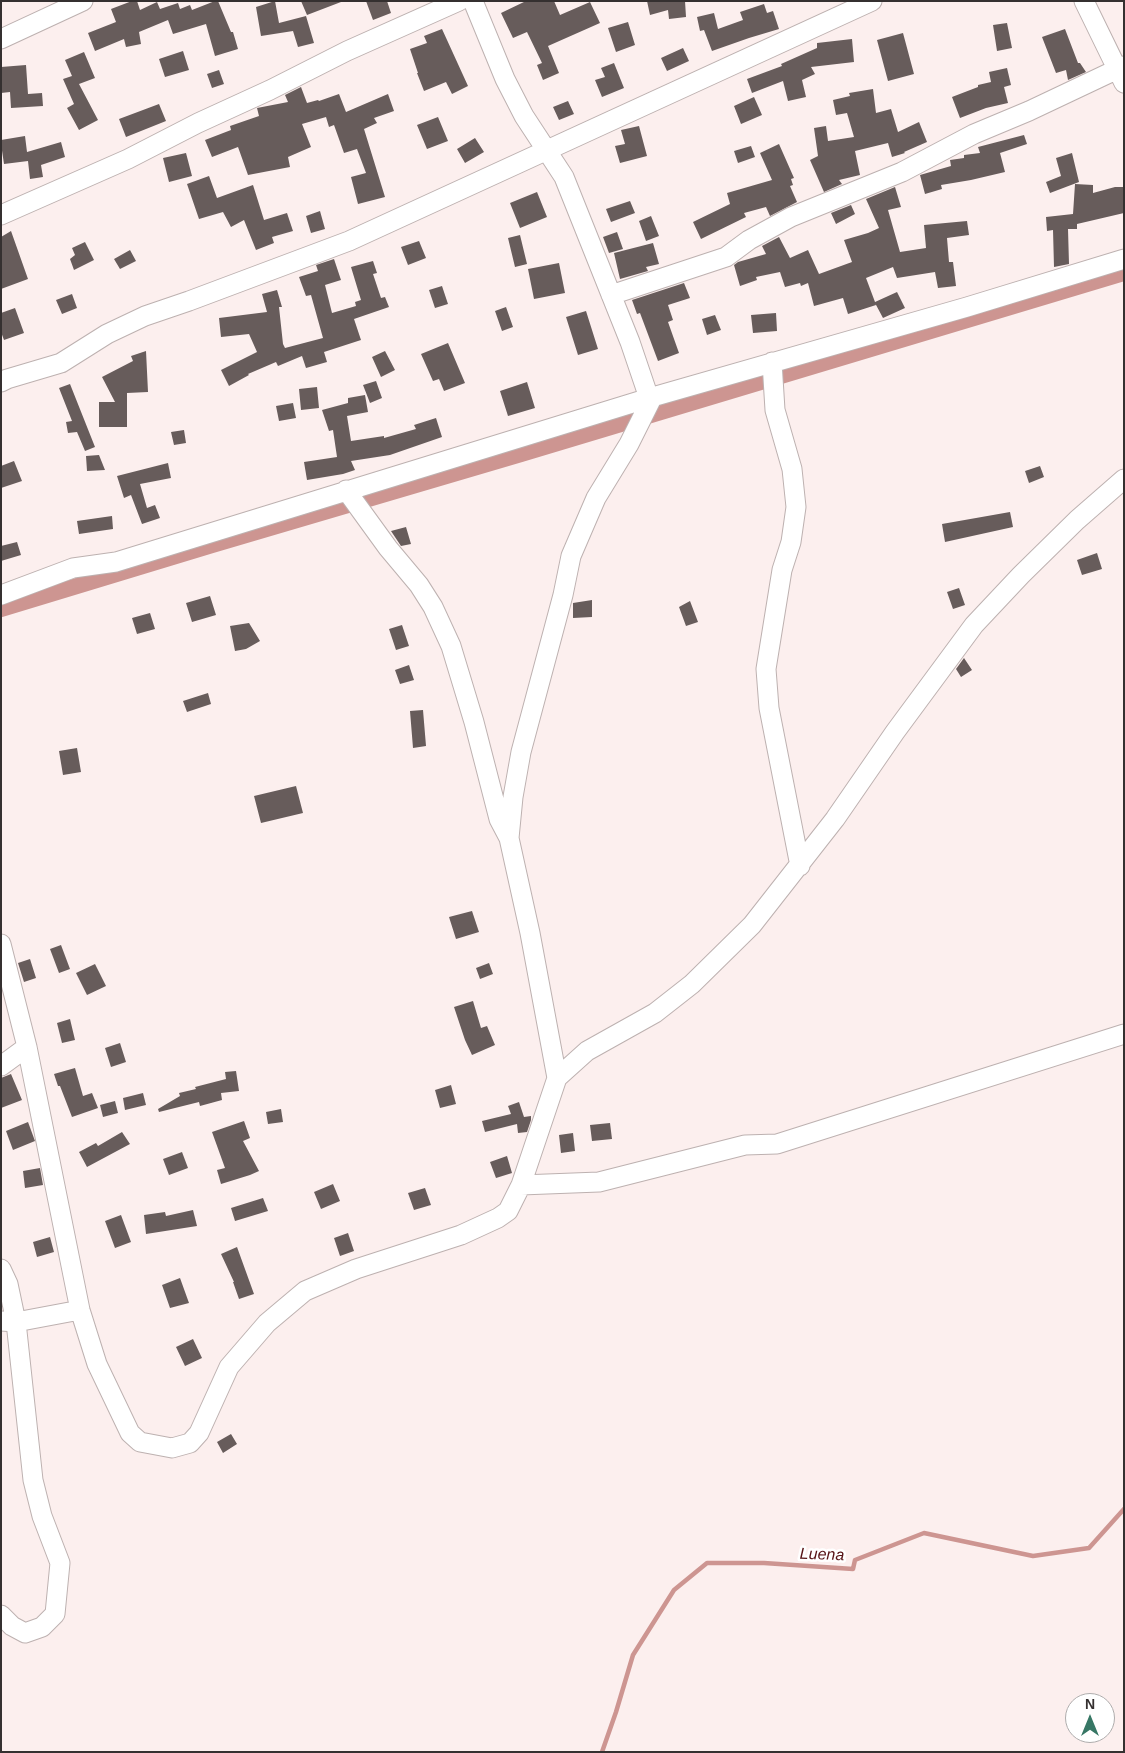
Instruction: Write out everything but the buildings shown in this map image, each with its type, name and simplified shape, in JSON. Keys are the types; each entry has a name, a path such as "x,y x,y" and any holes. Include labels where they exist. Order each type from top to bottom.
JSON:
{"street":[{"path":"1,39 83,1"},
{"path":"1,215 120,163 347,51 460,1"},
{"path":"472,1 520,109 567,184 651,397 629,444 596,498 570,556 563,596 521,752 513,797 509,838"},
{"path":"3,375 61,363 107,334 145,316 189,302 349,240 872,1"},
{"path":"611,295 726,257 749,240 791,217 902,172 974,134 1121,73 1084,1"},
{"path":"1,595 73,568 116,562 651,397 1124,259"},
{"path":"772,362 775,410 792,469 796,508 791,542 782,570 766,669 769,708 800,866"},
{"path":"557,1078 587,1051 655,1013 692,984 752,925 835,819 941,668 974,625 1077,520 1124,479"},
{"path":"1,944 27,1047 80,1310 97,1364 130,1433 140,1442 172,1448 190,1444 199,1433 229,1367 267,1323 304,1291 356,1269 462,1235 498,1218 508,1211 521,1185 557,1078 532,943 509,838 498,819 474,722 451,646 433,607 419,585 388,548 346,490"},
{"path":"521,1185 599,1182 745,1145 777,1144 1124,1034"},
{"path":"1,1066 27,1047"},
{"path":"1,1269 8,1284 9,1322 33,1480 42,1516 60,1562 55,1614 42,1628 25,1633 12,1626 1,1616"},
{"path":"9,1322 80,1310"}],"waterway":[{"path":"1,609 1124,273"},
{"name":"Luena","path":"602,1752 633,1655 674,1590 707,1563 764,1563 853,1569 855,1560 924,1533 1033,1556 1089,1548 1124,1509"}]}
